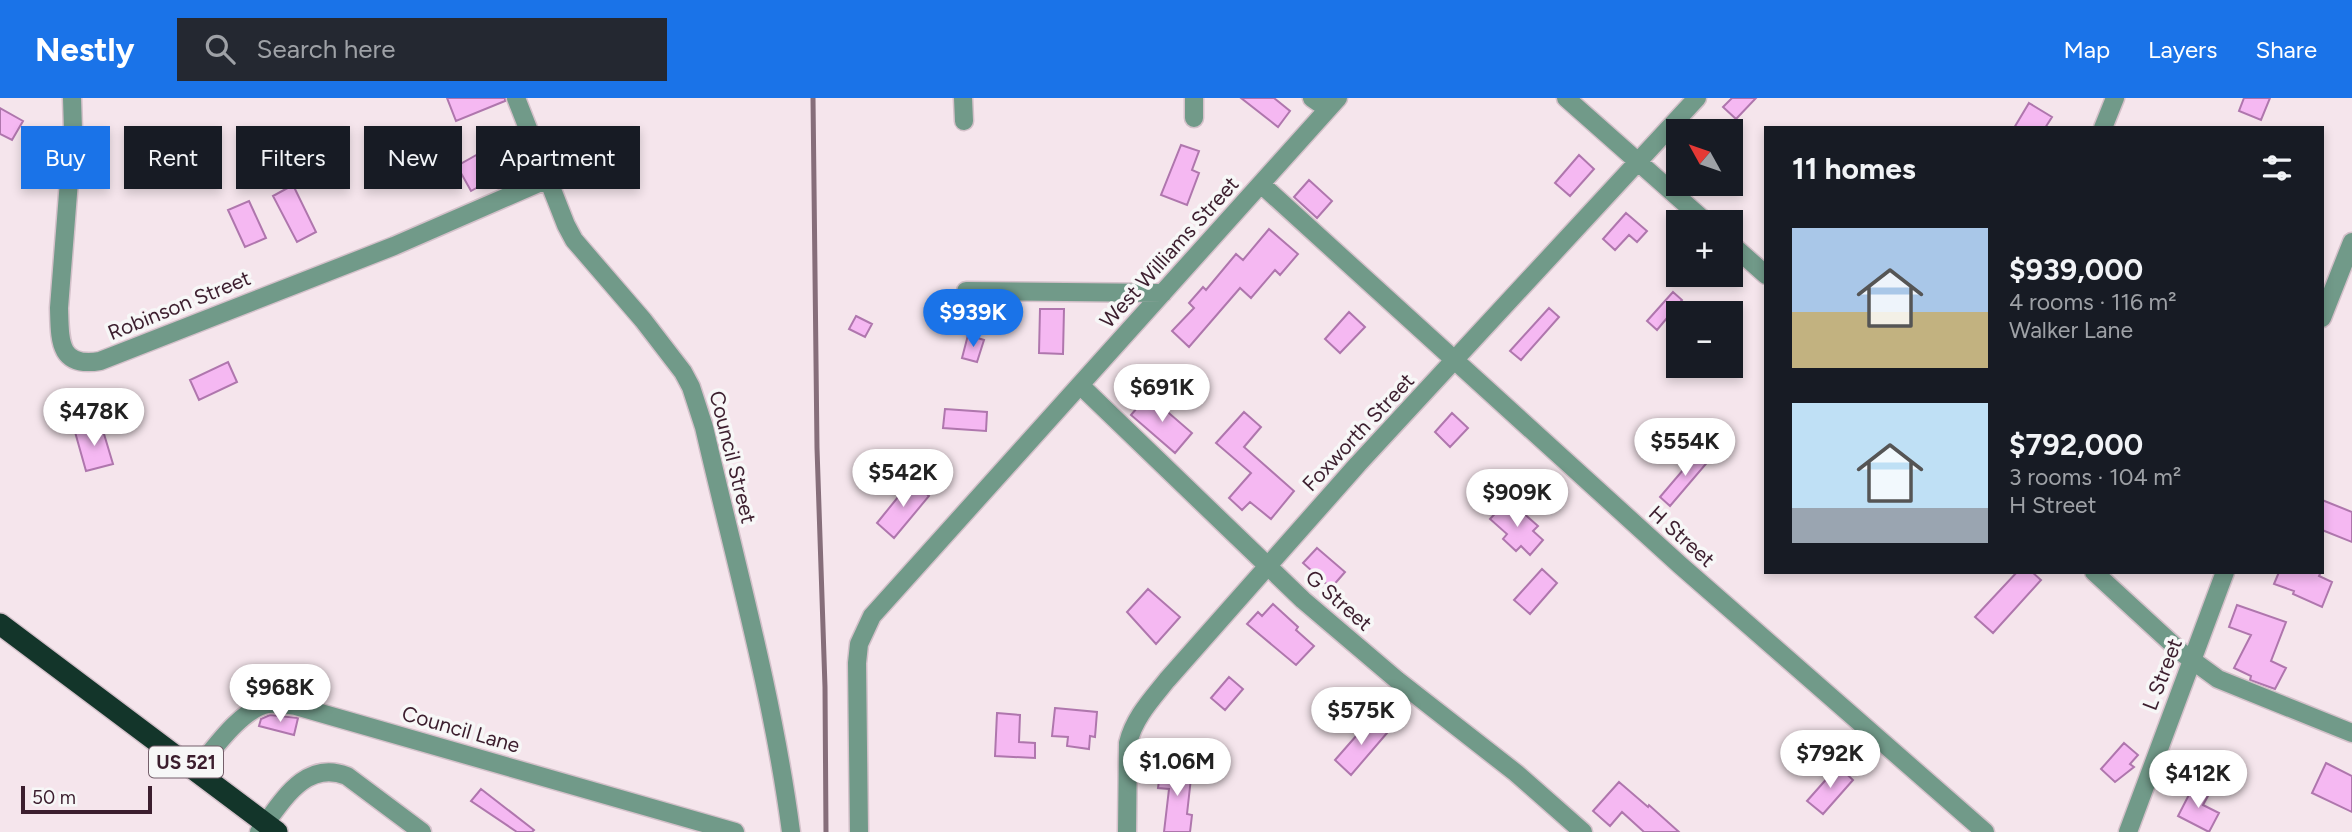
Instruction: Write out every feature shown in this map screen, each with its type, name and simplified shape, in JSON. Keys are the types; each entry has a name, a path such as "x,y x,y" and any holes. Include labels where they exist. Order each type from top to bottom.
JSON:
{"highway":[{"name":"US 521","path":"0,624 196,770 267,829"}],"street":[{"name":"Robinson Street","path":"72,98 74,130 59,308 60,334 66,354 86,364 100,361 394,246 525,189"},
{"name":"Council Street","path":"516,98 527,126"},
{"path":"964,98 964,121"},
{"path":"1194,98 1194,118"},
{"path":"1312,98 1333,103"},
{"path":"1566,98 1693,210"},
{"name":"Foxworth Street","path":"1127,832 1128,743 1138,717 1167,680 1358,464 1698,98"},
{"path":"2104,126 2115,98"},
{"name":"West Williams Street","path":"859,832 857,663 859,643 866,625 890,593 1333,103"},
{"name":"H Street","path":"1261,184 1680,565 1985,832"},
{"name":"Council Street","path":"552,189 574,240 672,356 691,387 704,427 761,672 791,832"},
{"path":"2324,313 2352,242"},
{"path":"1743,255 1764,273"},
{"path":"965,290 1163,293"},
{"name":"G Street","path":"1080,385 1303,600 1397,680 1516,773 1583,832"},
{"path":"2096,574 2192,660 2218,679 2237,689 2352,733"},
{"name":"L Street","path":"2128,832 2224,574"},
{"name":"Council Lane","path":"196,770 230,730 253,710 268,705 296,706 735,832"},
{"path":"267,829 303,779 322,771 335,771 358,783 422,832"}],"building":[{"path":"447,98 505,98 505,101 456,121"},
{"path":"1241,98 1274,98 1290,111 1278,127"},
{"path":"1732,98 1756,98 1736,119 1723,107"},
{"path":"2244,98 2270,98 2261,120 2239,111"},
{"path":"2029,103 2052,117 2046,126 2015,126"},
{"path":"0,108 23,121 12,140 0,134"},
{"path":"1181,145 1199,151 1192,170 1199,173 1187,205 1161,195"},
{"path":"476,155 476,188 471,191 462,175 462,163"},
{"path":"1579,155 1594,169 1570,196 1555,183"},
{"path":"1309,180 1332,201 1317,218 1294,197"},
{"path":"286,189 295,189 316,232 297,242 273,196"},
{"path":"249,201 266,238 245,247 228,210"},
{"path":"1626,213 1647,231 1637,242 1629,235 1615,250 1603,239"},
{"path":"1269,229 1298,254 1280,275 1275,270 1251,298 1240,288 1189,347 1172,331 1194,308 1189,303 1203,287 1206,290 1236,254 1243,260"},
{"path":"1673,292 1682,300 1666,301 1666,319 1657,330 1647,321"},
{"path":"1549,308 1559,317 1521,360 1510,351"},
{"path":"1040,309 1064,309 1063,354 1039,353"},
{"path":"1349,312 1365,327 1340,353 1325,339"},
{"path":"856,316 872,324 865,337 849,329"},
{"path":"968,335 984,340 977,362 962,358"},
{"path":"228,362 237,382 199,400 190,380"},
{"path":"1148,395 1192,433 1175,453 1131,415"},
{"path":"945,409 987,412 986,431 943,428"},
{"path":"1244,412 1261,427 1244,447 1294,491 1271,519 1250,502 1242,510 1229,498 1251,473 1216,443"},
{"path":"1452,413 1468,428 1450,447 1435,432"},
{"path":"101,424 113,464 86,471 75,432"},
{"path":"1700,450 1711,458 1670,506 1660,497"},
{"path":"911,481 929,496 894,538 877,523"},
{"path":"2324,501 2352,512 2352,542 2324,531"},
{"path":"1504,504 1517,515 1521,511 1538,526 1533,531 1543,540 1530,555 1521,546 1516,551 1503,539 1507,534 1490,519"},
{"path":"1317,548 1345,572 1331,588 1303,563"},
{"path":"1542,569 1557,583 1530,614 1514,600"},
{"path":"2015,574 2034,574 2041,580 1993,633 1975,617"},
{"path":"2278,574 2320,574 2319,576 2332,582 2322,607 2293,594 2294,591 2274,584"},
{"path":"1148,589 1180,617 1156,644 1127,612"},
{"path":"1273,604 1314,646 1296,665 1247,624 1258,612 1262,616"},
{"path":"2237,605 2286,622 2271,661 2286,668 2275,689 2250,680 2251,676 2234,668 2251,635 2229,627"},
{"path":"1229,677 1243,689 1225,710 1211,698"},
{"path":"1055,708 1097,712 1095,737 1090,736 1089,749 1067,746 1068,737 1052,736"},
{"path":"997,713 1020,715 1019,742 1035,743 1035,758 995,756"},
{"path":"270,715 298,718 294,735 259,726 261,719"},
{"path":"1371,719 1387,733 1351,775 1335,760"},
{"path":"2124,743 2138,755 2130,764 2134,767 2115,782 2101,769"},
{"path":"2326,763 2352,776 2352,812 2312,793"},
{"path":"1161,766 1192,769 1187,814 1192,815 1190,832 1164,832 1169,789 1158,788"},
{"path":"1838,766 1853,780 1823,814 1807,801"},
{"path":"1619,782 1679,832 1644,832 1622,812 1610,826 1593,811"},
{"path":"2194,785 2209,794 2203,805 2219,813 2209,832 2178,816"},
{"path":"481,789 534,830 517,832 471,801"}],"railway":[{"path":"813,98 817,448 825,687 826,832"}]}
